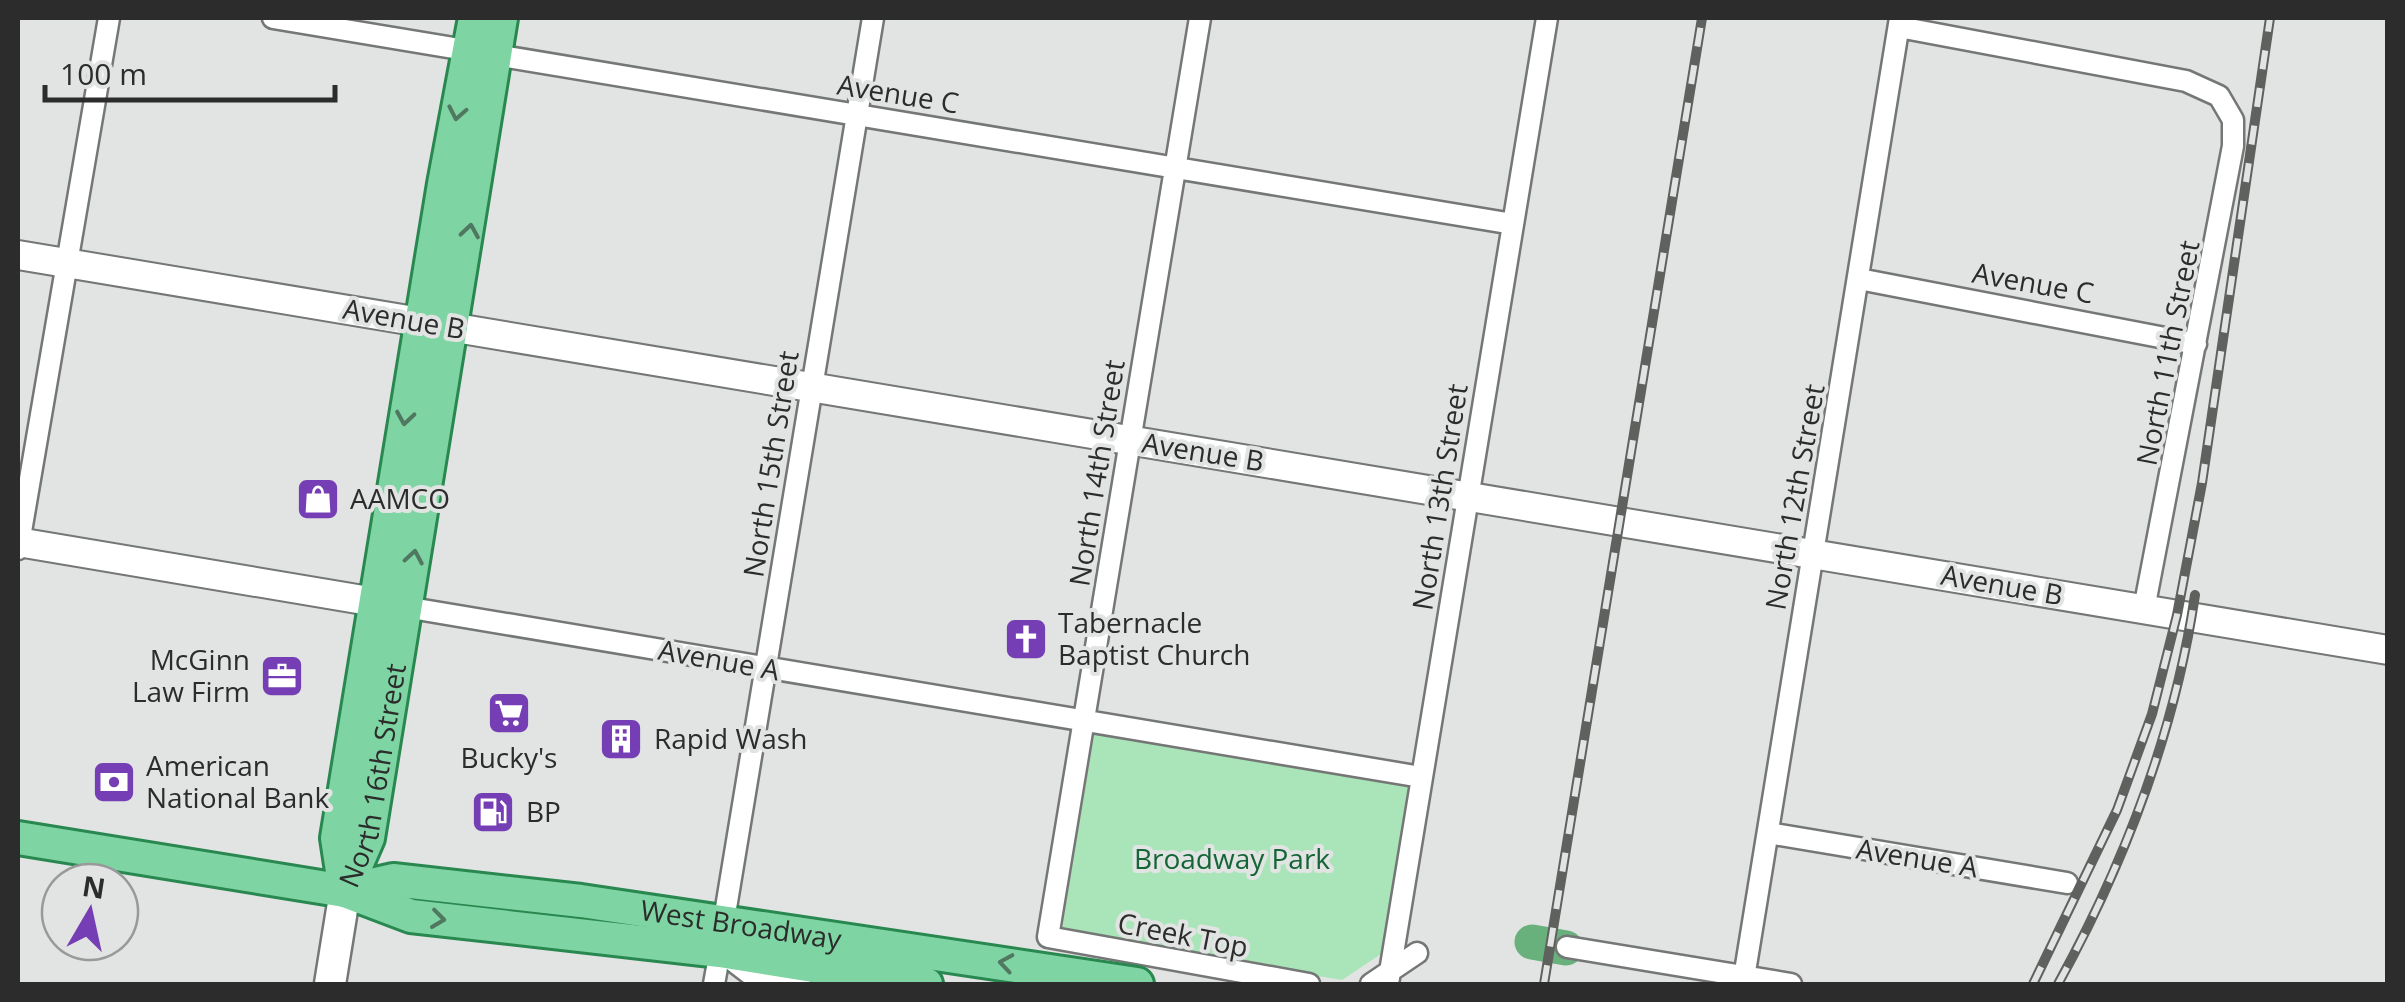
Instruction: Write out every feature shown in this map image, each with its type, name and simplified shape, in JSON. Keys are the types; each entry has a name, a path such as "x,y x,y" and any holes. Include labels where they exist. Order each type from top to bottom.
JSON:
{"main road":[{"name":"North 16th Street","path":"391,605 454,328 482,52 476,18"},
{"name":"North 16th Street","path":"345,891 368,838 420,322 482,52 501,18"},
{"name":"West Broadway","path":"18,838 345,891 392,880 722,935 1137,984"},
{"path":"330,984 345,891"},
{"name":"West Broadway","path":"722,935 926,984"}],"street":[{"path":"18,544 109,18"},
{"name":"Avenue C","path":"273,18 1513,224"},
{"name":"North 15th Street","path":"714,984 873,18"},
{"name":"North 14th Street","path":"1048,937 1200,18"},
{"name":"North 13th Street","path":"1389,977 1547,18"},
{"name":"North 11th Street","path":"1900,22 2186,81 2207,88 2233,120 2233,146 2144,609"},
{"name":"North 12th Street","path":"1744,981 1900,22"},
{"name":"Avenue B","path":"18,255 2388,650"},
{"name":"Avenue C","path":"1859,279 2196,344"},
{"name":"Avenue A","path":"18,544 1422,777"},
{"name":"Avenue A","path":"1768,833 2067,883"},
{"path":"722,935 754,977 801,984"},
{"name":"Creek Top","path":"1048,937 1309,984"},
{"path":"1567,948 1744,981 1790,984"},
{"path":"1371,984 1389,977 1417,953"}],"green space":[{"name":"Broadway Park","path":"1094,734 1409,786 1381,954 1342,980 1061,934"}],"waterway":[{"path":"1532,942 1566,948"}],"railway":[{"path":"1544,984 1702,18"},
{"path":"2033,984 2117,810 2152,714 2177,615 2202,483 2270,18"},
{"path":"2058,984 2104,892 2144,796 2174,696 2195,595"}],"place":[{"name":"AAMCO","path":"318,499"},
{"name":"Tabernacle Baptist Church","path":"1026,639"},
{"name":"McGinn Law Firm","path":"282,676"},
{"name":"Bucky's","path":"509,713"},
{"name":"Rapid Wash","path":"621,739"},
{"name":"American National Bank","path":"114,782"},
{"name":"BP","path":"493,812"}]}
